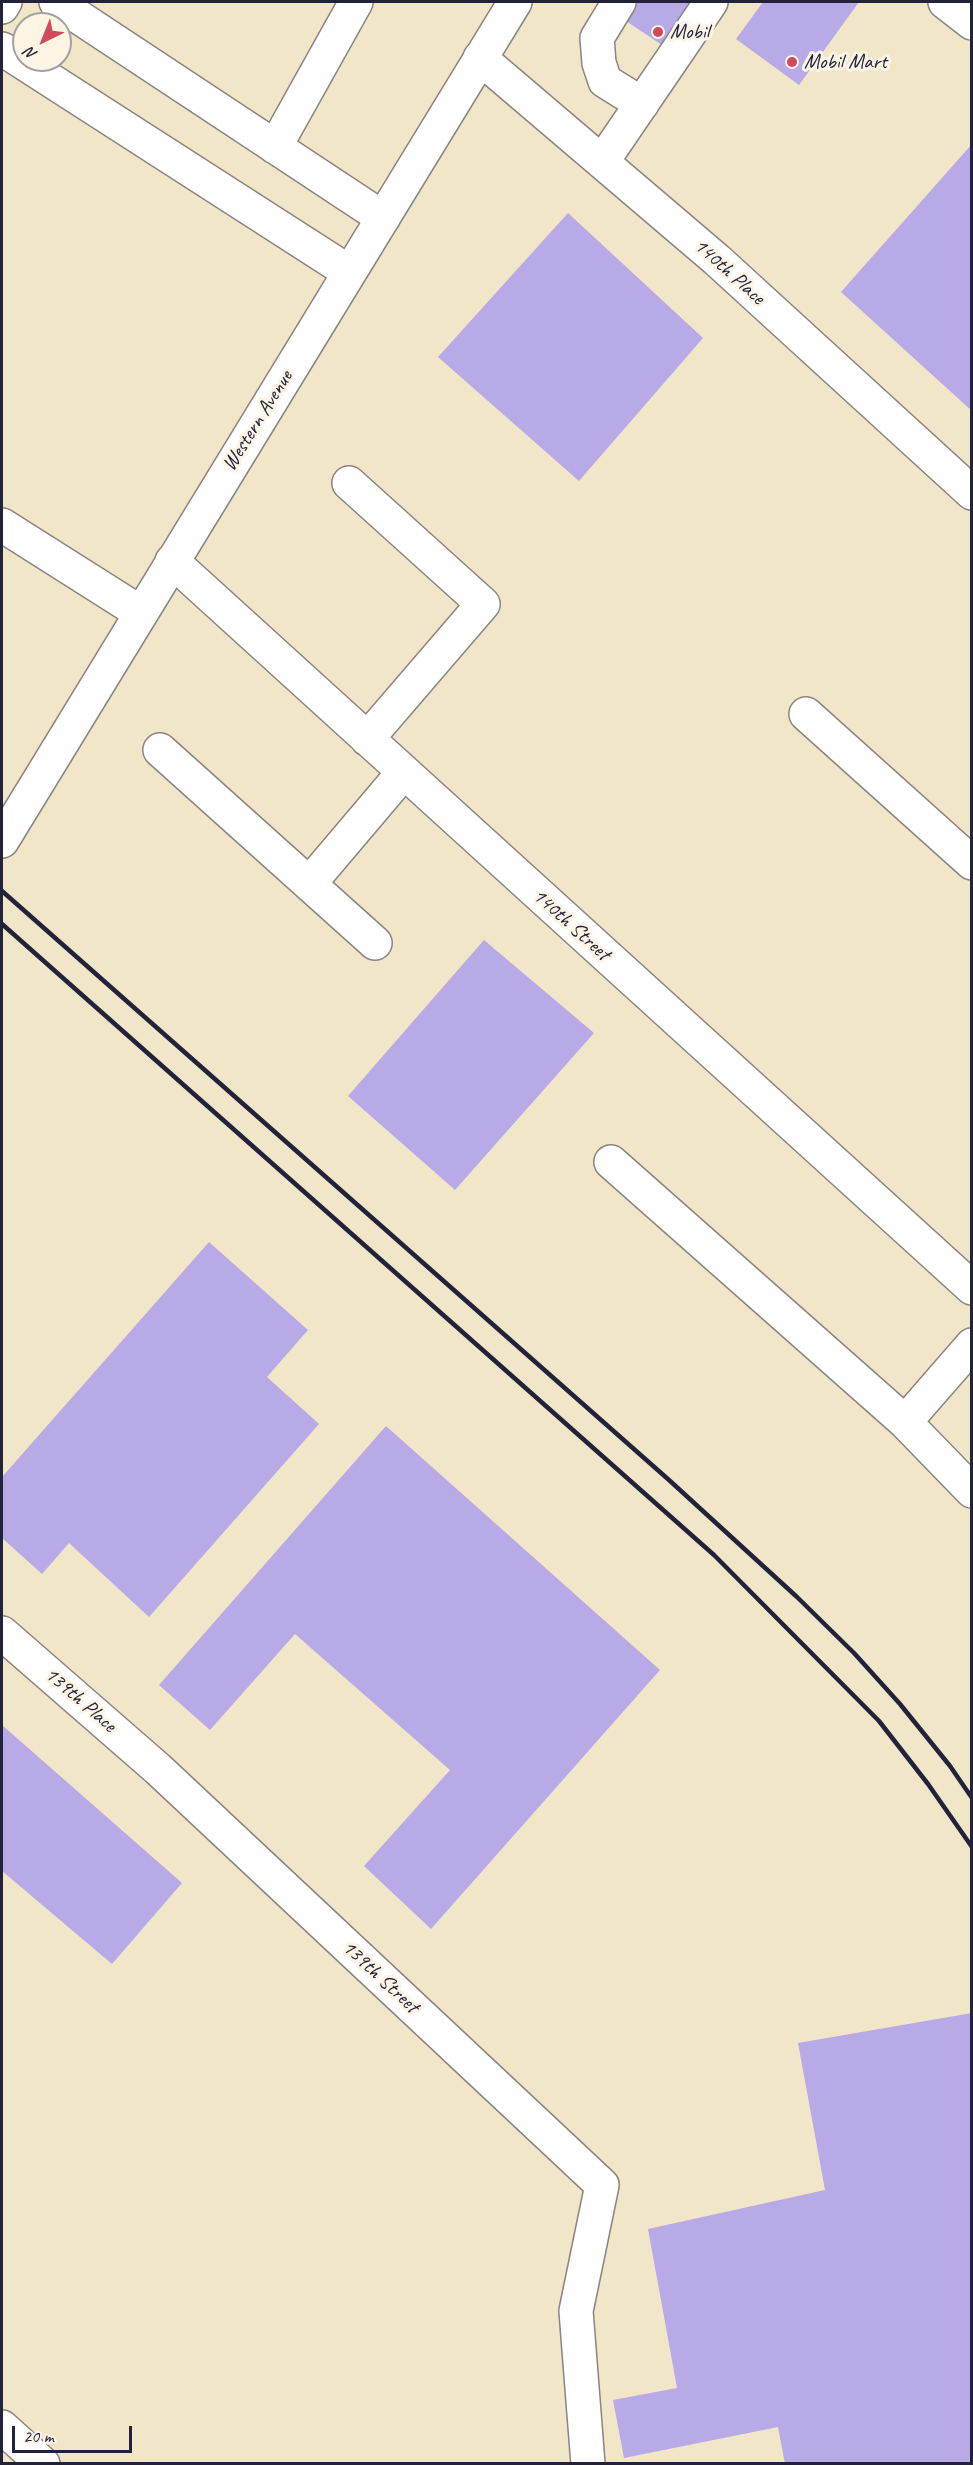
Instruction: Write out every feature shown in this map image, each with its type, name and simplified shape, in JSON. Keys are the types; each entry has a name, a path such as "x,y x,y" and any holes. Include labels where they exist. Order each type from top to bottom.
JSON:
{"street":[{"path":"2,7 5,2"},
{"path":"56,2 383,218"},
{"path":"275,147 357,2"},
{"name":"Western Avenue","path":"2,841 515,2"},
{"path":"619,2 597,38 599,63 605,81 642,104"},
{"path":"602,162 711,2"},
{"path":"945,2 971,22"},
{"path":"2,49 350,272"},
{"name":"140th Place","path":"480,58 717,260 972,493"},
{"path":"349,483 483,604 367,739"},
{"path":"2,525 141,613"},
{"name":"140th Street","path":"172,561 972,1288"},
{"path":"806,714 972,863"},
{"path":"159,750 375,943"},
{"path":"309,884 403,773"},
{"path":"611,1162 904,1422 972,1491"},
{"path":"904,1422 972,1344"},
{"name":"139th Place","path":"2,1633 158,1769"},
{"name":"139th Street","path":"158,1769 602,2185 576,2310 588,2463"},
{"path":"2,2427 43,2463"}],"building":[{"name":"Mobil","path":"629,2 693,2 665,47 620,17"},
{"name":"Mobil Mart","path":"763,2 859,2 799,85 736,39"},
{"path":"972,144 972,411 841,292"},
{"path":"568,213 703,338 579,481 438,357"},
{"path":"484,940 594,1033 455,1190 348,1096"},
{"path":"209,1242 308,1330 267,1377 319,1424 149,1617 69,1543 42,1574 2,1538 2,1477"},
{"path":"386,1426 660,1670 431,1929 364,1866 450,1770 295,1634 210,1730 159,1685"},
{"path":"2,1725 182,1883 112,1964 2,1871"},
{"path":"972,2013 972,2464 785,2464 778,2427 624,2458 613,2400 677,2388 648,2229 825,2190 798,2043"}],"railway":[{"path":"2,891 669,1480 797,1597 854,1653 900,1704 950,1766 972,1798"},
{"path":"2,924 714,1555 879,1721 928,1784 972,1847"}],"place":[{"name":"Mobil","path":"658,32"},
{"name":"Mobil Mart","path":"792,62"}]}
